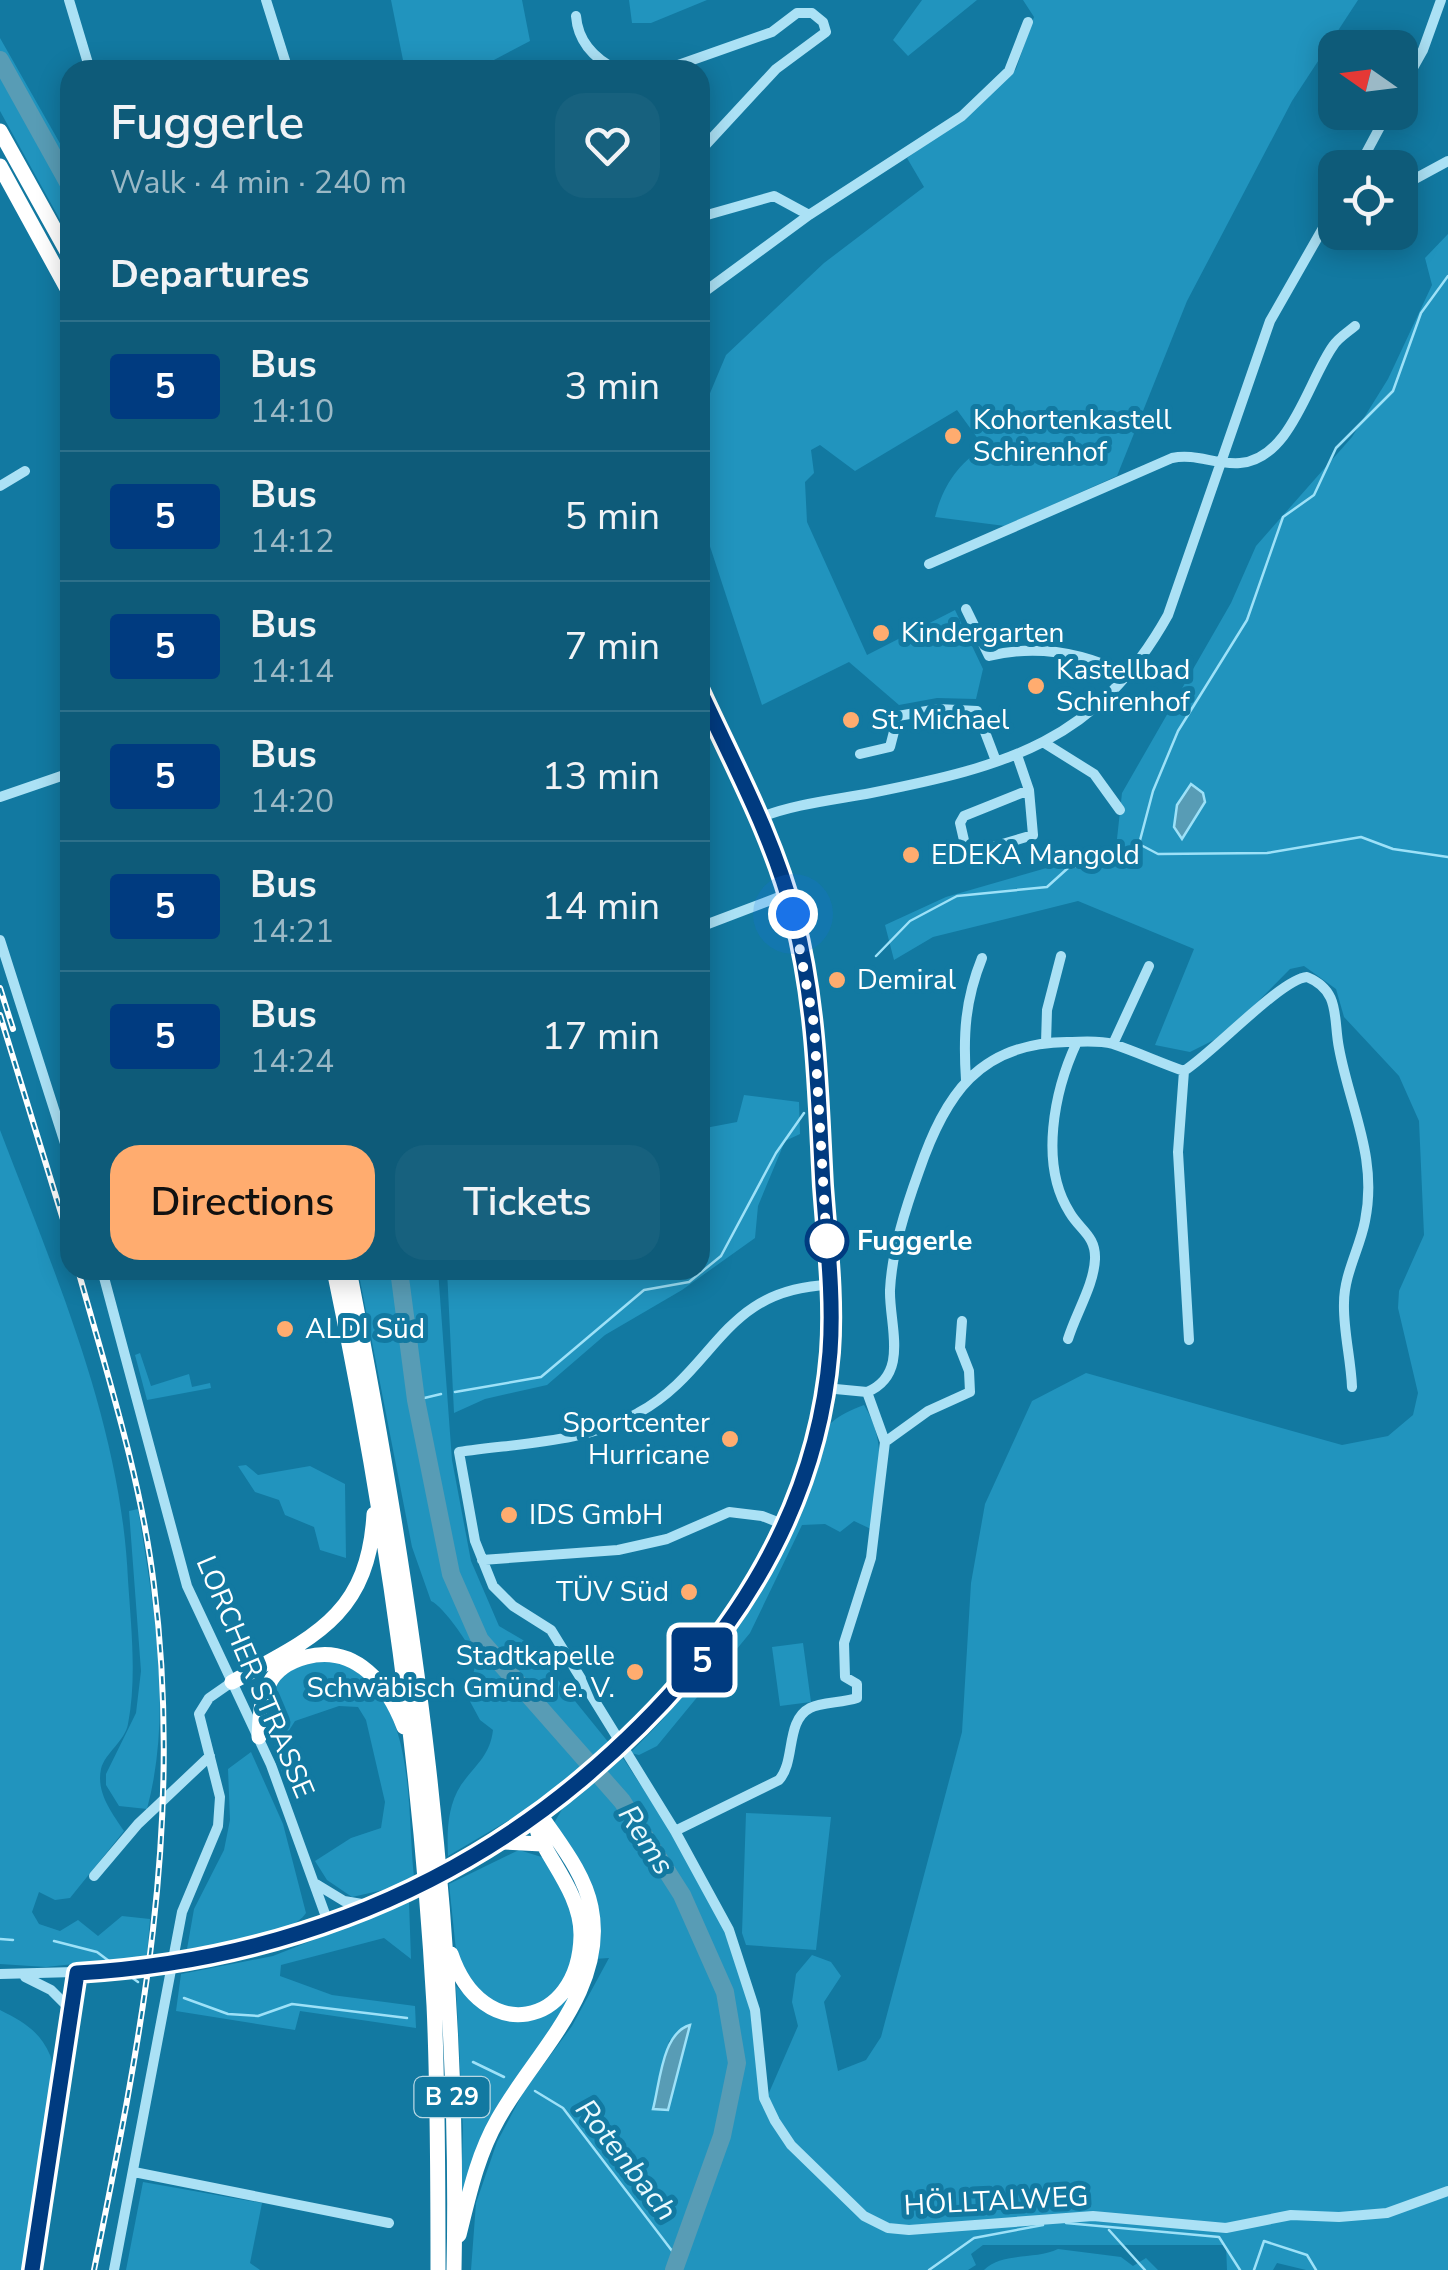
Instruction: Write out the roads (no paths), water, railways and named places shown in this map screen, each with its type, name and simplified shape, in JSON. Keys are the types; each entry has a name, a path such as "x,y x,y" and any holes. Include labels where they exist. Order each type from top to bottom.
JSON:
{"highway":[{"path":"0,130 60,239"},
{"path":"0,166 60,276"},
{"name":"B 29","path":"336,1280 376,1484 412,1747 434,2009 438,2270"},
{"name":"B 29","path":"351,1280 413,1624 446,1936 454,2264"},
{"path":"232,1682 312,1639 346,1605 369,1558 376,1484"},
{"path":"232,1682 247,1684 312,1656 332,1655 356,1662 388,1691 412,1747"},
{"path":"258,1737 262,1701 278,1671"},
{"path":"446,1936 463,1982 488,2008 507,2014 528,2012 561,1995 577,1961 580,1921 567,1879 535,1830 541,1813"},
{"path":"454,2264 485,2144 581,1990 592,1951 591,1906 582,1880 541,1813"},
{"path":"502,1842 542,1844"}],"street":[{"path":"68,0 87,60"},
{"path":"266,0 285,60"},
{"path":"1418,59 1441,0"},
{"path":"692,60 772,32 797,14 812,14 823,22 826,32 776,69 710,140"},
{"path":"576,16 583,42 599,60"},
{"path":"710,288 809,215 922,146 986,95 1017,58 1028,22"},
{"path":"1418,178 1448,162"},
{"path":"710,214 774,196 809,215"},
{"path":"759,818 938,779 996,761 1046,744 1098,709 1128,676 1168,614 1270,321 1318,237"},
{"path":"929,564 1172,458 1190,454 1242,464 1276,444 1334,344 1355,326"},
{"path":"0,486 25,471"},
{"path":"966,609 989,656 1030,650 1065,653 1101,662 1128,676"},
{"path":"860,754 890,747 898,716 958,709 977,711 996,761"},
{"path":"0,1974 112,1971 192,1960 330,1926 376,1907 502,1842 541,1813 631,1736 683,1685 729,1626 784,1525 807,1464 830,1342 829,1285 814,1024 787,894 759,818 710,713"},
{"path":"1046,744 1094,774 1120,810"},
{"path":"1017,754 1029,790 1033,835 972,852 966,849 960,823 964,816 1029,790"},
{"path":"0,797 60,776"},
{"path":"710,924 787,894"},
{"path":"0,940 60,1127"},
{"path":"1046,1042 1048,1010 1061,956"},
{"path":"966,1080 963,1030 969,989 982,958"},
{"path":"1113,1044 1149,966"},
{"path":"1189,1340 1178,1152 1184,1071 1295,978 1320,982 1336,1010 1338,1046 1365,1134 1370,1170 1366,1220 1343,1304 1352,1387"},
{"path":"824,1388 866,1392 884,1380 893,1363 890,1290 914,1186 946,1103 966,1080 1007,1053 1046,1042 1113,1044 1184,1071"},
{"path":"1068,1339 1095,1257 1092,1238 1070,1214 1059,1191 1054,1159 1060,1088 1078,1042"},
{"name":"LORCHER STRASSE","path":"105,1280 187,1586 258,1737 330,1926"},
{"path":"784,1525 762,1516 729,1512 667,1539 618,1550 482,1560 459,1452 595,1432 637,1414 682,1380 722,1331 751,1306 780,1294 829,1285"},
{"path":"884,1442 928,1411 970,1392 969,1371 960,1348 962,1320"},
{"path":"675,1831 764,1788 788,1770 802,1714 812,1706 836,1706 857,1698 857,1684 845,1677 844,1643 872,1558 884,1442 866,1392"},
{"name":"HÖLLTALWEG","path":"482,1560 503,1598 551,1630 675,1831 741,1956 755,2010 764,2098 775,2121 791,2145 864,2216 888,2228 1093,2216 1226,2228 1292,2214 1339,2217 1387,2212 1448,2191"},
{"path":"114,2270 182,1912 218,1826 220,1798 199,1714 209,1698 232,1682"},
{"path":"94,1876 138,1824 210,1756"},
{"path":"315,1884 344,1901 376,1907"},
{"path":"32,2270 77,1973"},
{"path":"19,1975 51,1990 72,2011"},
{"path":"134,2172 389,2223"}],"waterway":[{"name":"Rems","path":"0,60 60,168"},
{"path":"1139,844 1153,791 1178,731 1247,620 1283,517 1314,495 1336,448 1393,391 1421,313 1448,276"},
{"path":"876,956 910,921 957,896 1047,887 1068,868 1130,856 1139,844 1158,854 1267,853 1361,837 1393,849 1448,857"},
{"path":"710,1265 721,1256 776,1153 804,1113"},
{"name":"Rems","path":"400,1280 416,1400 451,1574 480,1640 622,1801 682,1895 725,1992 737,2063 722,2136 674,2270"},
{"path":"455,1392 541,1377 644,1290 691,1280"},
{"path":"416,1400 441,1394"},
{"name":"Rotenbach","path":"0,1939 13,1940"},
{"name":"Rotenbach","path":"54,1941 97,1952 117,1967"},
{"name":"Rotenbach","path":"127,1974 138,1982"},
{"name":"Rotenbach","path":"184,1998 228,2014 258,2016 292,2004 407,2018"},
{"name":"Rotenbach","path":"473,2062 504,2077"},
{"name":"Rotenbach","path":"535,2091 563,2108 679,2260"},
{"path":"1066,2223 1219,2237 1240,2270"},
{"path":"929,2270 974,2238 1043,2225"},
{"path":"1109,2230 1145,2270"},
{"path":"1254,2270 1264,2241 1307,2255 1316,2270"}],"railway":[{"path":"0,988 13,1029"},
{"path":"0,1015 60,1210"},
{"path":"81,1280 122,1426 148,1546 162,1675 164,1761 161,1846 142,2014 94,2270"}],"place":[{"name":"Kohortenkastell Schirenhof","path":"953,436"},
{"name":"Kindergarten","path":"881,633"},
{"name":"Kastellbad Schirenhof","path":"1036,686"},
{"name":"St. Michael","path":"851,720"},
{"name":"EDEKA Mangold","path":"911,855"},
{"name":"Demiral","path":"837,980"},
{"name":"Fuggerle","path":"827,1241"},
{"name":"ALDI Süd","path":"285,1329"},
{"name":"Sportcenter Hurricane","path":"730,1439"},
{"name":"IDS GmbH","path":"509,1515"},
{"name":"TÜV Süd","path":"689,1592"},
{"name":"Stadtkapelle Schwäbisch Gmünd e. V.","path":"635,1672"}]}
